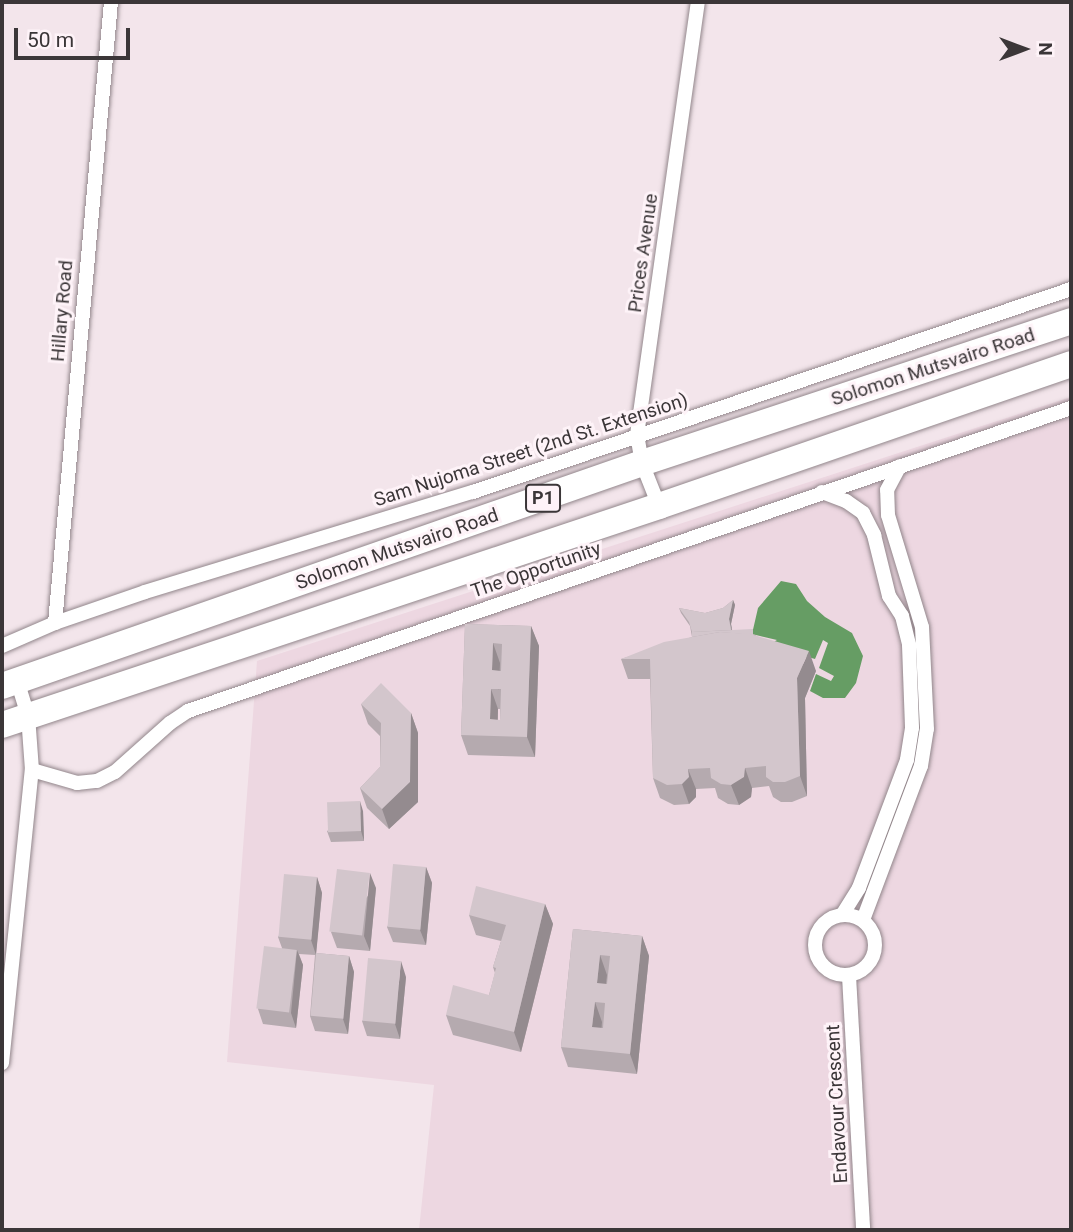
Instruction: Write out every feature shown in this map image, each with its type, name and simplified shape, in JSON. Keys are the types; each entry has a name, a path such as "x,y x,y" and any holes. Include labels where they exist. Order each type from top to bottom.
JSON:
{"highway":[{"name":"Solomon Mutsvairo Road","path":"9,683 642,463 1071,321"},
{"name":"P1","path":"2,725 659,506 1071,364"}],"street":[{"name":"Hillary Road","path":"55,623 111,2"},
{"name":"Prices Avenue","path":"659,506 642,463 637,435 698,2"},
{"name":"Sam Nujoma Street (2nd St. Extension)","path":"2,646 55,623 145,592 472,492 1071,289"},
{"name":"The Opportunity","path":"32,769 77,783 97,781 115,772 170,723 188,711 1071,408"},
{"path":"863,920 921,766 927,729 922,627 888,515 887,490 900,466"},
{"path":"822,492 846,501 863,513 874,535 889,596 902,616 909,645 912,728 907,760 859,888 843,914 825,921 815,937 817,957 830,972 849,976 865,968 875,953 874,935 863,920 843,914"},
{"path":"2,1063 32,769 28,716 9,683"},
{"name":"Endavour Crescent","path":"849,976 863,1230"}],"shaded area":[{"path":"1071,397 1071,1230 419,1230 434,1085 227,1062 257,661"},
{"path":"781,581 796,584 807,601 825,617 852,633 863,656 856,683 845,698 823,698 810,691 816,674 831,681 834,676 819,668 828,643 823,640 815,659 768,645 777,640 752,634 758,608"}],"building":[{"path":"733,600 729,619 731,630 692,632 689,622 679,608 705,613 723,608"},
{"path":"465,624 531,626 527,737 461,735","holes":["493,643 502,644 501,671 492,670","491,689 501,689 500,720 490,719"]},
{"path":"753,629 753,635 720,632 692,637 692,632"},
{"path":"720,632 750,634 809,651 797,678 800,776 785,782 773,782 766,777 766,766 745,768 744,777 731,785 721,784 711,778 710,768 688,769 689,777 682,784 667,785 653,778 650,659 621,659 664,642"},
{"path":"381,683 411,713 410,782 382,809 360,788 380,767 381,723 361,704"},
{"path":"360,801 361,831 328,832 327,802"},
{"path":"393,864 426,867 420,930 388,927"},
{"path":"337,869 370,873 362,936 329,932"},
{"path":"284,874 317,877 311,940 279,937"},
{"path":"476,886 545,904 514,1032 446,1015 453,985 489,995 496,968 493,967 506,925 469,915"},
{"path":"573,929 642,936 630,1054 561,1047","holes":["600,955 610,956 607,984 597,983","595,1002 605,1003 603,1028 592,1027"]},
{"path":"264,946 297,950 289,1013 256,1009"},
{"path":"316,953 349,956 343,1019 311,1016"},
{"path":"368,958 401,961 395,1024 363,1021"}]}
